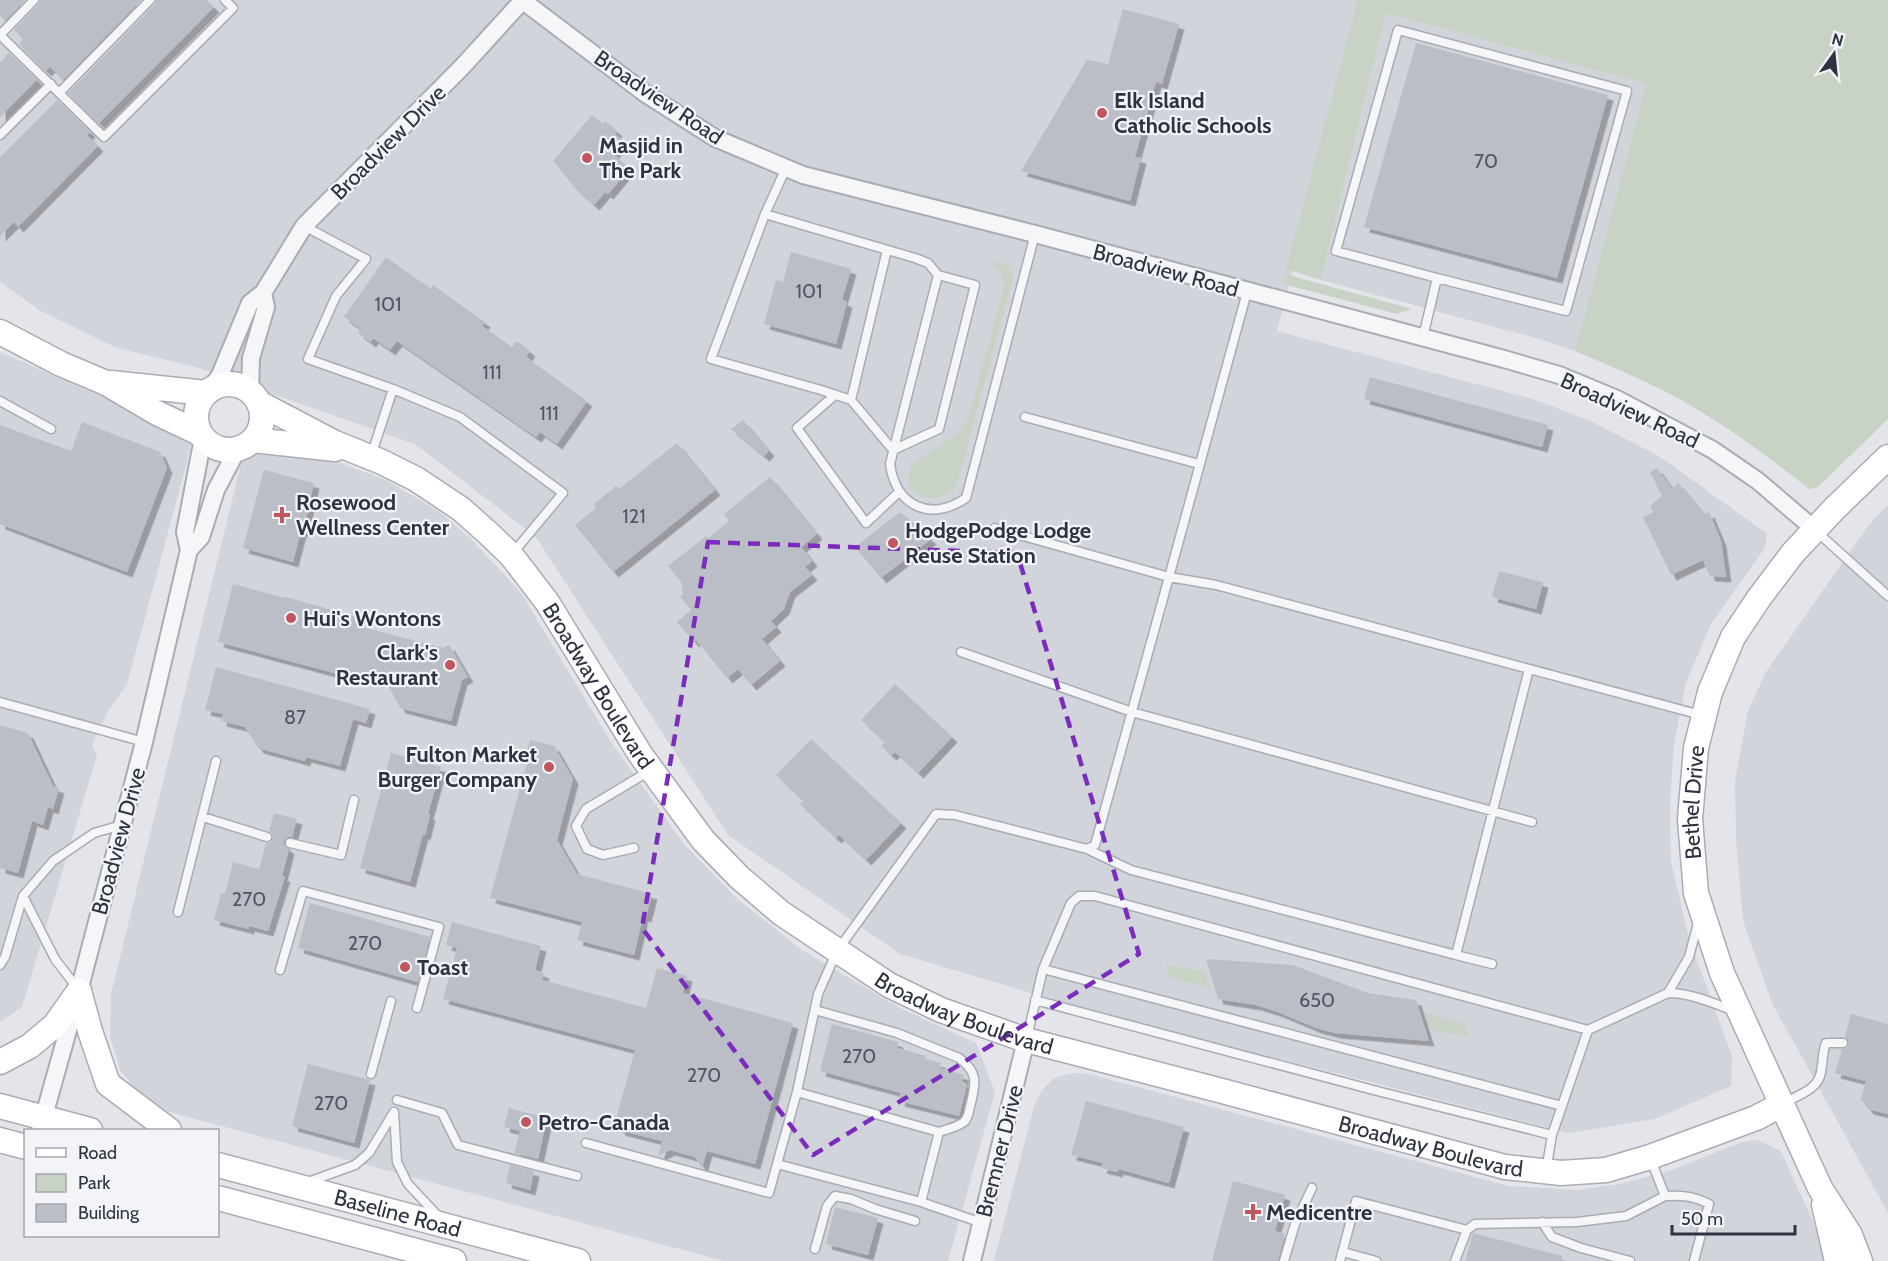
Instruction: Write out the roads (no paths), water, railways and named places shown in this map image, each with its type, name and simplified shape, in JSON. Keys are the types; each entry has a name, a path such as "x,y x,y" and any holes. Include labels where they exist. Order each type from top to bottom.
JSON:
{"street":[{"name":"Broadview Road","path":"523,0 646,94 714,138 803,175 1035,234 1559,375 1619,400 1713,450 1758,481 1814,529"},
{"name":"Broadview Drive","path":"208,391 220,375 250,303 263,293 304,226 462,67 523,0"},
{"path":"0,332 61,364 106,383 201,435 215,448 226,451 245,445 260,428 262,419 255,398 251,358 266,307 263,293"},
{"path":"106,383 208,391 226,384 235,385 255,398"},
{"path":"201,435 196,423 196,412 200,401 208,391"},
{"name":"Broadway Boulevard","path":"255,398 305,428 416,479 461,509 511,555 547,602 651,770 703,840 739,877 781,913 889,985 941,1010 1026,1040 1505,1167 1561,1173 1606,1170 1650,1157 1756,1118 1781,1105"},
{"name":"Broadview Drive","path":"42,1124 144,742 189,550 185,532 201,435"},
{"name":"Broadway Boulevard","path":"245,445 267,440 363,454"},
{"name":"Broadview Drive","path":"189,550 201,537 216,490 245,445"},
{"name":"Bethel Drive","path":"1860,1261 1850,1235 1820,1188 1722,973 1696,892 1690,819 1696,748 1710,692 1733,637 1778,571 1814,529 1888,457"},
{"path":"0,1062 30,1046 55,1025 79,991"},
{"path":"79,991 108,1084 166,1129"},
{"name":"Bremner Drive","path":"972,1261 1026,1040"},
{"path":"0,1106 42,1124 76,1129"},
{"path":"0,1140 24,1146"},
{"name":"Baseline Road","path":"219,1165 578,1261"},
{"name":"Bethel Drive","path":"1820,1188 1837,1261"},
{"name":"Baseline Road","path":"219,1198 454,1261"}],"lane":[{"path":"34,0 1,39 51,84 104,137 233,8 225,0"},
{"path":"59,93 150,0"},
{"path":"1398,30 1627,91 1566,311 1437,278 1336,251 1398,30"},
{"path":"0,135 51,84"},
{"path":"786,168 765,214 711,358 851,400 893,450"},
{"path":"765,214 911,257 928,263 938,275 975,285 939,429 893,450"},
{"path":"304,226 366,259 336,296 308,359 393,388 460,417 563,494 511,555"},
{"path":"938,275 890,464 892,478 899,492 910,503 924,509 939,510 954,506 966,498 1035,234"},
{"path":"851,400 887,250"},
{"path":"1423,337 1437,278"},
{"path":"1087,849 1095,845 1247,292"},
{"path":"363,454 393,388"},
{"path":"836,395 797,428 866,523 899,492"},
{"path":"0,401 51,429"},
{"path":"1025,417 1199,464"},
{"path":"995,528 1169,577 1216,585 1704,716"},
{"path":"1814,529 1888,597"},
{"path":"961,652 1132,712 1532,822"},
{"path":"1456,955 1529,669"},
{"path":"0,702 144,742"},
{"path":"178,912 216,761"},
{"path":"634,848 603,855 587,849 576,826 586,808 651,770"},
{"path":"290,843 341,855 354,800"},
{"path":"586,1143 769,1194 797,1092 818,994 837,951 936,814 955,815 1087,849 1131,870 1492,964"},
{"path":"203,817 267,837"},
{"path":"0,965 5,957 23,896 53,861 94,832 122,825"},
{"path":"280,970 303,891 440,927 417,1008"},
{"path":"23,896 55,959 79,991"},
{"path":"1026,1040 1043,969 1071,903 1079,896 1095,896 1588,1030 1668,993 1698,998 1740,1014"},
{"path":"1668,993 1689,957 1702,911"},
{"path":"1043,969 1562,1106"},
{"path":"1035,1000 1552,1135"},
{"path":"371,1074 391,1001"},
{"path":"797,1092 939,1132 962,1123 967,1118 975,1084 968,1064 959,1058 897,1033 815,1010"},
{"path":"1546,1171 1552,1135 1588,1030"},
{"path":"1781,1105 1814,1087 1820,1076 1821,1059 1826,1043 1843,1043"},
{"path":"397,1100 442,1113 458,1145 577,1176"},
{"path":"297,1186 355,1165 369,1153 394,1112 398,1162 408,1184 447,1226"},
{"path":"921,1202 939,1132"},
{"path":"1650,1157 1665,1196"},
{"path":"777,1164 921,1202 982,1223"},
{"path":"1284,1261 1295,1224 1312,1188"},
{"path":"1455,1261 1467,1230 1475,1224 1577,1222 1626,1216 1665,1196 1684,1195 1709,1204 1694,1261"},
{"path":"815,1250 827,1206 835,1196 915,1221"},
{"path":"1376,1261 1342,1257 1356,1201 1467,1230"},
{"path":"1542,1222 1552,1237 1581,1248 1630,1261"}],"place":[{"name":"Elk Island Catholic Schools","path":"1102,113"},
{"name":"Masjid in The Park","path":"587,158"},
{"name":"Rosewood Wellness Center","path":"282,515"},
{"name":"HodgePodge Lodge Reuse Station","path":"893,543"},
{"name":"Hui's Wontons","path":"291,618"},
{"name":"Clark's Restaurant","path":"450,665"},
{"name":"Fulton Market Burger Company","path":"549,767"},
{"name":"Toast","path":"405,967"},
{"name":"Petro-Canada","path":"526,1122"},
{"name":"Medicentre","path":"1253,1212"}]}
